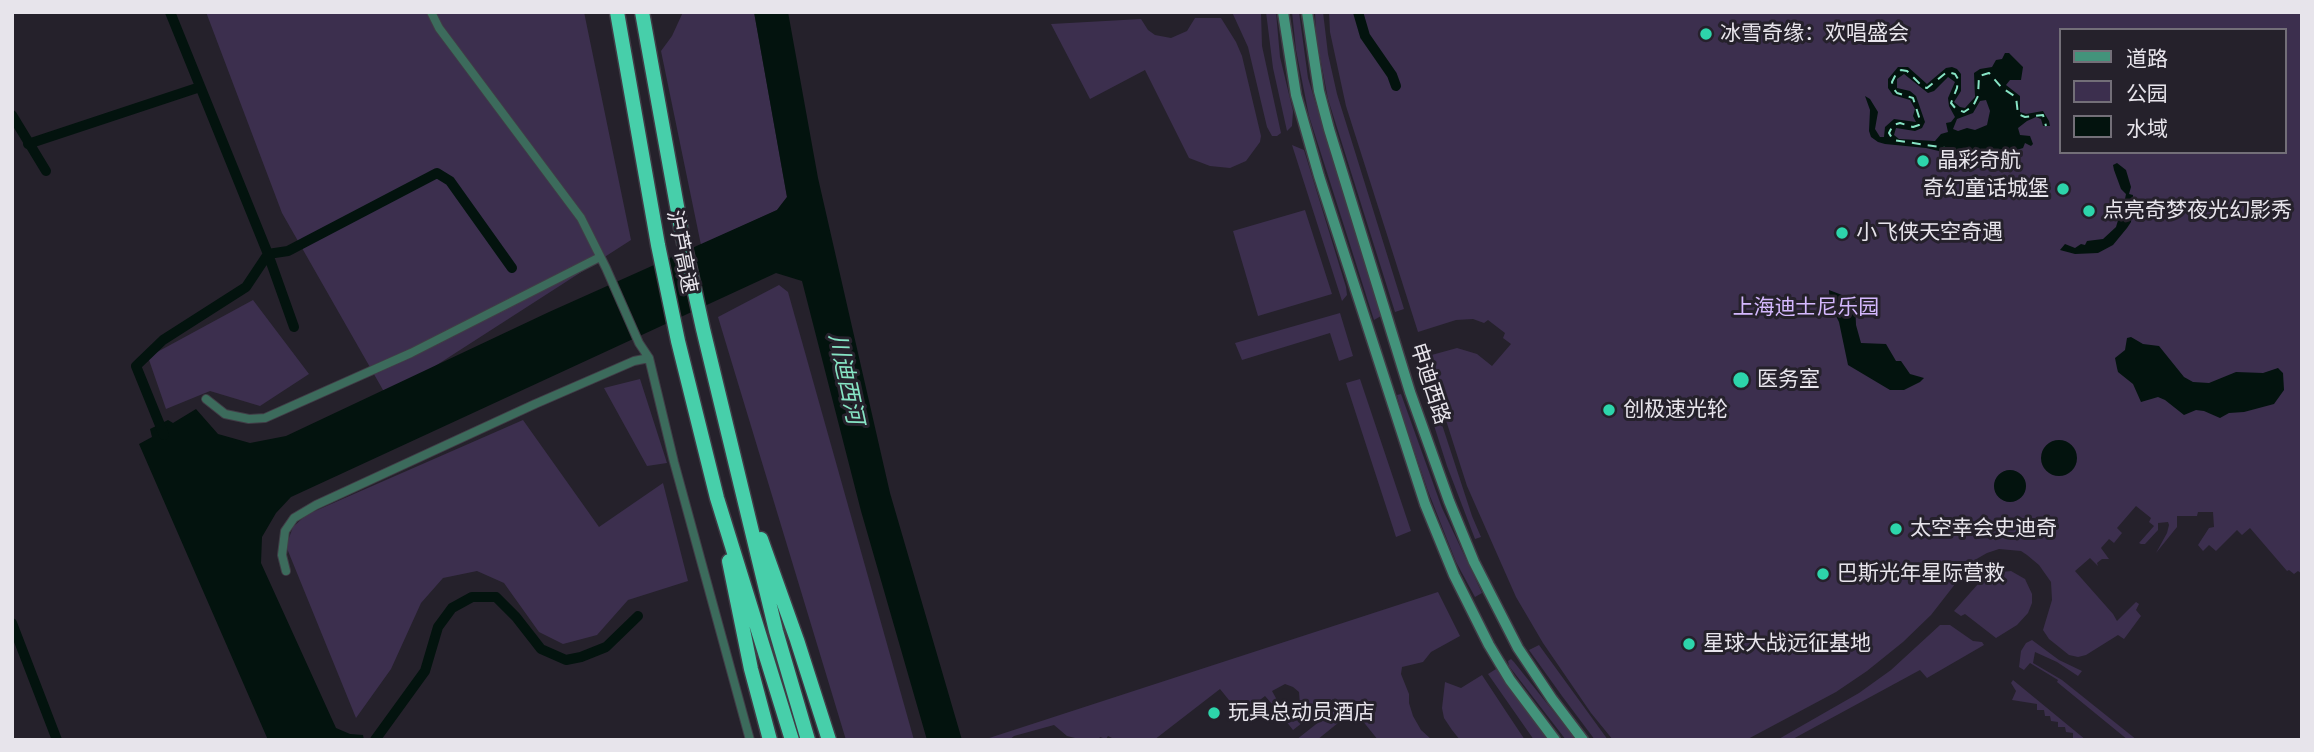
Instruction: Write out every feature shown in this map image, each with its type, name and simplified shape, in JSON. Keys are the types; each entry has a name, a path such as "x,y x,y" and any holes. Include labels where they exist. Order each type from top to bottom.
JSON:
{"highway":[{"name":"沪芦高速","path":"617,12 658,246 678,341 717,498 744,637 770,740"},
{"name":"沪芦高速","path":"642,12 682,234 703,329 776,631 808,740"},
{"name":"沪芦高速","path":"741,488 791,621 829,740"},
{"name":"沪芦高速","path":"717,498 792,740"}],"street":[{"path":"431,12 439,28 581,218 639,343 649,358 674,463 750,740"},
{"name":"申迪西路","path":"1283,12 1296,95 1319,176 1425,505 1454,575 1489,645 1510,680 1555,740"},
{"name":"申迪西路","path":"1307,12 1319,91 1329,129 1409,387 1450,501 1474,562 1520,650 1583,740"},
{"path":"206,399 225,414 249,419 265,418 411,353 600,257"},
{"path":"286,571 282,555 285,531 294,518 316,505 535,404 634,361 649,358"}],"green space":[{"path":"206,12 584,12 631,240 387,397 282,213"},
{"path":"683,12 754,12 787,197 777,210 701,245 661,51 672,36"},
{"path":"1232,12 1261,12 1262,46 1281,133 1277,136 1272,136 1267,127 1248,47"},
{"path":"1266,12 1276,12 1280,57 1293,111 1292,126 1287,131 1273,68"},
{"path":"1292,12 1299,12 1308,78 1381,316 1374,320 1309,116 1296,50"},
{"path":"1315,12 1323,12 1328,54 1337,94 1404,309 1395,312 1328,99 1316,36"},
{"name":"上海迪士尼乐园","path":"1329,12 2302,12 2302,574 2298,571 2294,574 2287,571 2250,528 2242,535 2237,530 2216,551 2209,545 2203,551 2198,545 2209,528 2214,527 2213,512 2198,512 2197,516 2177,516 2177,527 2156,553 2167,533 2168,522 2158,523 2158,530 2145,544 2139,543 2154,526 2149,522 2151,518 2136,506 2117,528 2122,533 2114,543 2109,539 2101,548 2109,559 2102,559 2097,563 2098,566 2090,558 2075,571 2117,621 2136,602 2139,604 2136,610 2141,616 2124,639 2118,635 2086,655 2069,655 2049,639 2043,630 2052,600 2051,582 2039,565 2021,551 1999,549 1973,561 1931,615 1867,671 1836,692 1746,740 1613,740 1543,643 1516,597 1467,486 1428,364 1428,356 1457,348 1477,354 1492,366 1511,344 1503,338 1505,333 1488,320 1484,323 1473,319 1456,320 1418,332 1346,106 1330,32"},
{"path":"1195,18 1221,18 1236,42 1242,56 1261,136 1260,142 1246,161 1230,168 1210,166 1189,158 1145,70 1090,99 1051,24 1141,19 1155,35 1171,38 1187,31"},
{"path":"1292,145 1304,150 1346,287 1347,295 1342,301"},
{"path":"1305,210 1332,294 1258,316 1233,231"},
{"path":"779,285 788,292 914,740 846,740 718,317"},
{"path":"253,300 309,374 260,406 210,391 166,409 148,357"},
{"path":"1340,313 1353,356 1339,361 1330,333 1242,360 1235,343"},
{"path":"640,379 667,463 647,466 604,388"},
{"path":"1360,379 1411,531 1396,537 1346,383"},
{"path":"1429,385 1481,537 1475,539 1447,466 1422,388"},
{"path":"1401,394 1442,508 1482,593 1475,597 1456,562 1428,491 1403,418 1397,395"},
{"path":"523,420 599,527 663,483 688,581 628,600 597,635 563,644 539,632 504,583 477,571 443,578 421,603 391,669 356,718 286,546 293,527 306,515"},
{"path":"2011,571 2025,579 2032,594 2028,613 2017,625 1996,638 1965,614 1961,616 1954,611 1978,584 1992,573"},
{"path":"1438,592 1460,636 1431,652 1423,662 1402,667 1401,674 1409,694 1413,716 1421,730 1432,740 1378,740 1354,710 1317,740 1296,740 1339,706 1333,699 1293,730 1278,711 1283,708 1291,717 1297,712 1300,705 1299,692 1285,684 1272,691 1277,700 1272,704 1265,696 1241,715 1220,689 1154,740 1112,740 1108,736 1106,739 1100,737 1098,740 1083,740 1067,736 1054,725 1014,736 1009,740 983,740"},
{"path":"1940,625 1950,625 1973,641 1982,642 1984,645 1927,678 1920,670 1791,740 1777,740 1859,693 1891,670"},
{"path":"2032,640 2059,660 2082,671 2078,676 2035,652 2033,663 2062,680 2137,740 2128,740 2057,682 2058,680 2030,663 2024,670 2019,667 2021,651 2026,643"},
{"path":"1539,645 1608,740 1595,740 1562,696 1529,650"},
{"path":"1511,659 1576,740 1566,740 1509,666 1508,661"},
{"path":"1496,669 1548,740 1534,740 1488,674"},
{"path":"1482,675 1525,740 1460,740 1444,718 1442,708 1445,682 1461,688"},
{"path":"2013,680 2086,740 2073,739 2073,733 2066,732 2065,727 2058,727 2058,722 2045,716 2044,710 2037,710 2037,704 2012,700 2016,691 2011,683"}],"water":[{"name":"川迪西河","path":"754,12 788,12 818,178 890,493 962,740 927,740 861,511 802,281 776,273 291,497 276,513 262,537 261,563 336,728 350,734 363,735 364,740 268,740 139,444 152,437 150,429 168,420 173,423 196,409 218,434 250,443 286,436 549,312 777,210 787,197"},
{"path":"2005,53 2009,53 2023,67 2021,80 2010,80 2006,85 2020,96 2020,112 2026,114 2043,111 2049,121 2050,126 2043,126 2041,119 2036,117 2018,128 2020,135 2030,136 2033,144 2031,146 2025,143 2023,148 2001,155 1995,165 1985,164 1976,168 1979,157 1885,144 1871,137 1870,110 1865,96 1878,112 1875,129 1880,137 1884,137 1885,127 1894,119 1916,122 1913,116 1915,109 1910,100 1893,95 1888,88 1888,79 1898,67 1908,67 1927,84 1946,68 1957,69 1961,74 1961,91 1954,102 1965,108 1975,97 1974,73 1992,67 1996,60 2002,59","holes":["1904,74 1928,93 1934,91 1948,77 1955,82 1948,98 1955,117 1946,123 1948,132 1941,134 1935,141 1899,139 1894,135 1896,128 1915,131 1922,128 1925,122 1916,96 1910,91 1897,88 1897,79","1986,100 1990,111 1987,125 1975,130 1953,129 1957,119 1973,113 1980,101"]},
{"path":"2117,163 2126,170 2131,187 2129,194 2133,195 2131,222 2113,245 2098,253 2075,254 2060,250 2065,244 2075,248 2081,244 2085,245 2087,241 2103,239 2116,227 2119,217 2127,210 2124,205 2128,201 2114,170 2113,165"},
{"path":"1829,290 1855,300 1856,325 1861,343 1886,344 1896,361 1901,361 1910,374 1924,378 1904,390 1890,390 1848,365 1839,322 1830,304"},
{"path":"2131,337 2143,344 2159,346 2184,377 2193,382 2209,383 2236,372 2263,373 2278,368 2283,373 2284,390 2274,404 2229,413 2220,418 2196,410 2184,415 2158,397 2141,402 2133,384 2118,372 2115,358 2125,350 2127,338"},
{"path":"2059,440 2071,446 2077,458 2071,470 2059,476 2047,470 2041,458 2047,446"},
{"path":"2010,470 2021,475 2026,486 2021,497 2010,502 1999,497 1994,486 1999,475"}],"waterway":[{"path":"164,435 136,366 163,340 246,287 268,254 170,12"},
{"path":"1358,12 1365,36 1392,75 1396,86"},
{"path":"28,144 200,87"},
{"path":"12,115 46,171"},
{"path":"294,327 268,254 288,251 437,173 450,181 512,268"},
{"path":"375,740 425,671 438,627 452,608 472,597 496,597 541,649 566,660 606,647 638,616"},
{"path":"12,623 57,740"}],"ferry route":[{"path":"1997,164 1979,153 1893,140 1889,133 1893,125 1900,123 1913,127 1919,125 1920,120 1913,98 1897,93 1893,88 1892,82 1896,74 1901,70 1907,71 1927,88 1947,72 1955,74 1958,79 1957,88 1951,103 1964,112 1973,106 1978,96 1979,76 1989,73 2002,88 2016,97 2018,114 2025,117 2043,115 2046,126"}],"place":[{"name":"冰雪奇缘：欢唱盛会","path":"1706,34"},
{"name":"晶彩奇航","path":"1923,161"},
{"name":"奇幻童话城堡","path":"2063,189"},
{"name":"点亮奇梦夜光幻影秀","path":"2089,211"},
{"name":"小飞侠天空奇遇","path":"1842,233"},
{"name":"医务室","path":"1741,380"},
{"name":"创极速光轮","path":"1609,410"},
{"name":"太空幸会史迪奇","path":"1896,529"},
{"name":"巴斯光年星际营救","path":"1823,574"},
{"name":"星球大战远征基地","path":"1689,644"},
{"name":"玩具总动员酒店","path":"1214,713"}]}
